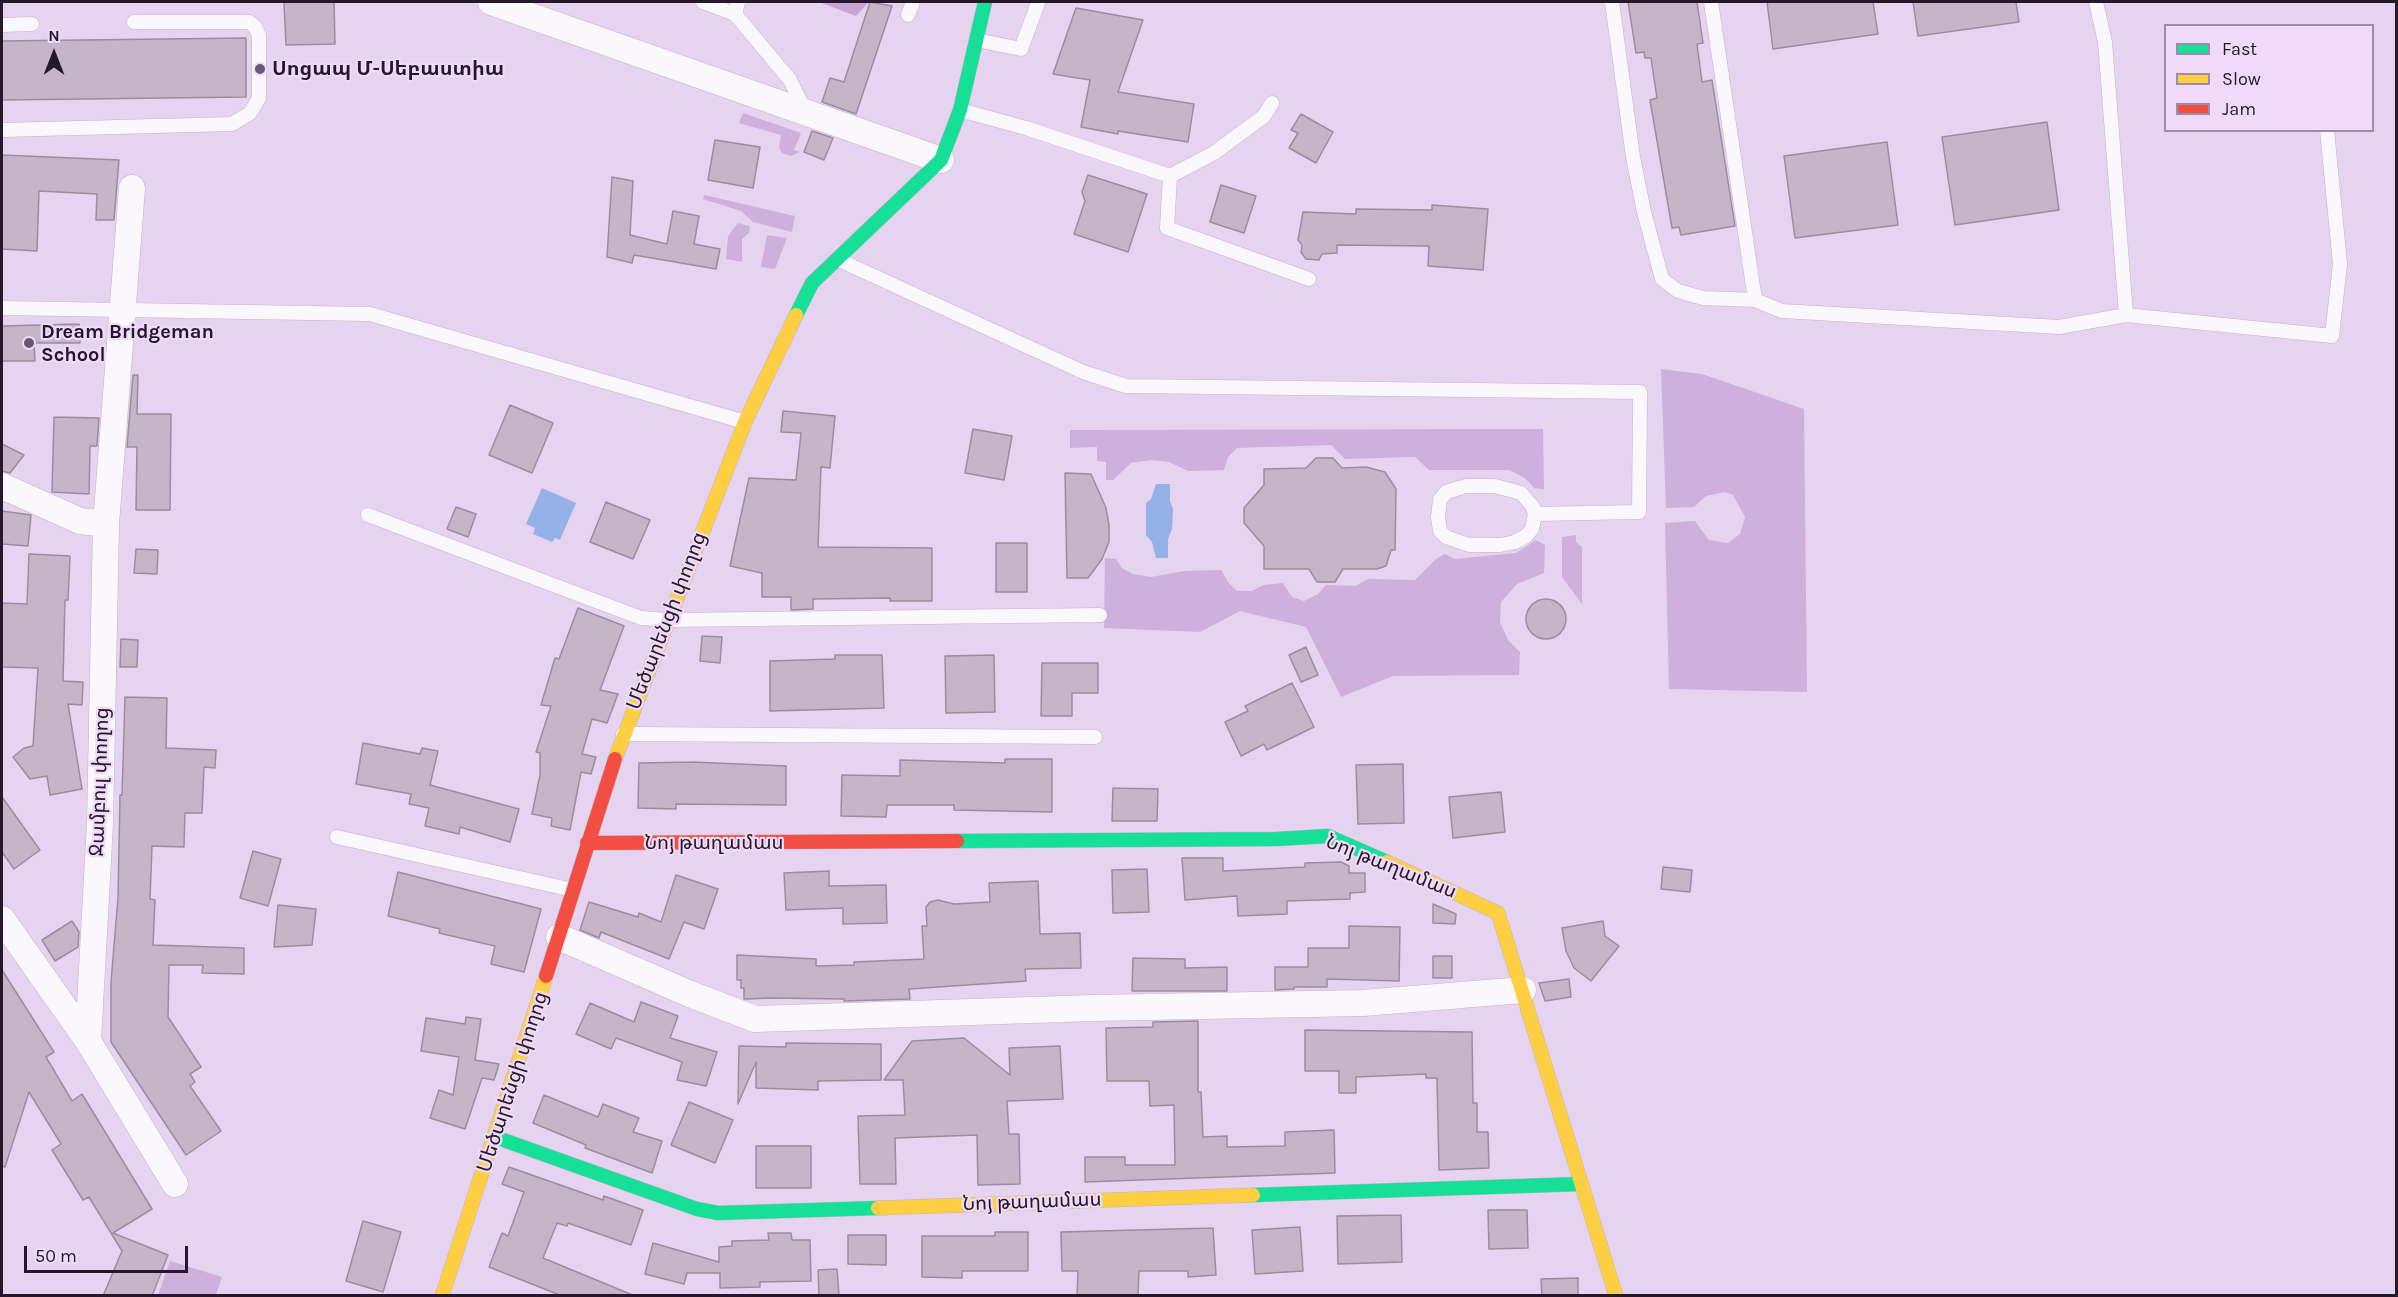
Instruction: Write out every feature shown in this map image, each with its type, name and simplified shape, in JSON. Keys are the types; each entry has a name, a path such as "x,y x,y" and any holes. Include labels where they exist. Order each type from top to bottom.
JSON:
{"street":[{"path":"491,2 941,160"},
{"name":"Մեծարենցի փողոց","path":"447,1294 623,734 745,422 812,283 839,260 941,160 960,110 985,2"},
{"name":"Ջամբուլ փողոց","path":"88,1041 100,824 106,524 132,188"},
{"path":"2,486 80,521 106,524"},
{"name":"Նոյ թաղամաս","path":"587,843 1266,839 1328,836 1498,913 1616,1296"},
{"path":"2,919 88,1041 175,1184"},
{"path":"559,937 690,994 755,1019 1094,1008 1363,1003 1523,990"},
{"name":"Նոյ թաղամաս","path":"495,1137 697,1209 718,1213 1581,1184"}],"lane":[{"path":"703,2 737,8 790,80 805,111"},
{"path":"908,15 914,2"},
{"path":"1612,2 1633,157 1644,212 1662,279 1678,291 1703,298 1755,300 1782,311 2058,327 2126,315 2332,336 2340,264 2327,132"},
{"path":"1712,2 1755,300"},
{"path":"2096,2 2105,42 2126,315"},
{"path":"976,40 1021,49 1038,3"},
{"path":"2,130 232,124 250,113 259,98 259,35 249,22 134,22"},
{"path":"2,25 32,24"},
{"path":"960,110 1026,128 1170,176 1215,153 1264,116 1272,103"},
{"path":"1170,176 1167,228 1309,279"},
{"path":"839,260 1083,372 1126,386 1640,392 1639,512 1535,514"},
{"path":"2,308 370,314 745,422"},
{"path":"1466,486 1495,486 1521,493 1529,500 1535,514 1532,529 1526,536 1515,542 1500,545 1469,545 1455,542 1440,531 1437,517 1440,500 1446,492 1466,486"},
{"path":"368,515 641,618 668,620 1100,615"},
{"path":"623,734 1095,737"},
{"path":"337,837 573,890"}],"shaded area":[{"path":"819,2 869,2 856,16"},
{"path":"743,113 801,133 794,150 800,152 791,156 782,153 779,147 781,135 739,123"},
{"path":"704,195 795,216 792,232 753,222 741,211 703,199"},
{"path":"738,223 750,226 749,233 742,239 742,262 726,259 728,236"},
{"path":"767,235 787,238 775,269 761,267"},
{"path":"1661,369 1702,374 1804,409 1807,692 1669,689 1665,523 1695,521 1709,540 1728,543 1740,534 1745,517 1733,495 1724,492 1706,496 1694,507 1666,508"},
{"path":"1543,429 1544,489 1534,488 1525,478 1509,470 1429,470 1415,457 1345,459 1331,445 1237,448 1228,457 1224,470 1188,471 1169,462 1151,460 1131,463 1113,480 1106,480 1106,462 1097,461 1097,447 1070,448 1070,430"},
{"path":"1576,535 1576,542 1582,547 1582,604 1562,577 1562,537"},
{"path":"1536,540 1545,545 1544,573 1517,584 1501,602 1500,622 1508,640 1520,652 1519,675 1393,676 1341,697 1306,627 1240,611 1200,632 1104,628 1105,558 1116,559 1122,568 1133,574 1151,577 1184,571 1221,570 1237,591 1252,591 1263,585 1283,583 1292,597 1304,601 1318,594 1326,585 1356,586 1368,579 1415,580 1436,559 1445,554 1455,559 1516,553"},
{"path":"170,1261 222,1277 216,1295 158,1295"}],"water":[{"path":"1156,484 1170,484 1170,501 1173,509 1172,529 1168,539 1168,558 1156,558 1152,542 1146,535 1146,503 1151,499"},
{"path":"542,488 576,503 560,540 555,538 552,542 533,534 535,528 526,524"}],"building":[{"path":"284,2 334,2 335,44 286,45"},
{"path":"870,2 892,6 856,114 822,102 830,78 844,82"},
{"path":"1628,2 1697,2 1703,43 1697,44 1702,82 1712,80 1735,226 1681,235 1679,227 1672,228 1650,100 1657,98 1651,58 1645,58 1644,52 1636,53"},
{"path":"1767,2 1873,2 1878,34 1773,49"},
{"path":"1913,2 2016,2 2019,22 1918,36"},
{"path":"1076,8 1143,20 1118,92 1194,104 1188,142 1081,127 1090,80 1053,74"},
{"path":"246,38 246,97 2,100 2,41"},
{"path":"1301,114 1333,132 1316,163 1289,148 1298,133 1291,130"},
{"path":"2047,122 2059,210 1955,225 1942,137"},
{"path":"812,131 833,138 824,160 804,152"},
{"path":"715,140 760,147 753,188 708,180"},
{"path":"1887,142 1898,225 1795,238 1784,156"},
{"path":"2,155 119,160 114,220 96,220 97,194 39,191 37,251 2,249"},
{"path":"1088,175 1147,194 1128,252 1074,234 1085,201 1082,192"},
{"path":"612,177 633,181 630,235 667,244 673,211 699,216 694,244 720,249 716,269 634,255 632,263 607,257"},
{"path":"1221,185 1256,196 1244,233 1210,222"},
{"path":"1432,205 1488,209 1483,270 1428,266 1429,246 1337,245 1337,253 1322,254 1319,260 1306,259 1301,252 1302,245 1298,240 1303,212 1356,214 1356,209 1432,210"},
{"name":"Dream Bridgeman School","path":"79,324 80,343 34,343 35,361 2,361 2,326"},
{"path":"133,375 138,375 137,414 171,414 170,510 136,510 137,447 127,447"},
{"path":"510,405 553,423 532,473 489,455"},
{"path":"783,411 835,416 830,468 821,467 818,547 932,548 932,601 890,601 890,598 813,599 813,609 791,610 791,597 762,597 762,573 730,566 749,478 796,480 801,433 781,432"},
{"path":"54,417 99,418 97,446 90,446 89,494 52,492"},
{"path":"973,429 1012,436 1004,480 965,473"},
{"path":"2,444 24,455 10,473 2,471"},
{"path":"1316,458 1333,458 1342,468 1366,467 1385,472 1396,489 1395,550 1391,550 1386,566 1377,569 1343,569 1335,582 1317,582 1309,569 1264,569 1264,546 1244,523 1244,508 1264,485 1264,469 1306,468"},
{"path":"1065,473 1091,474 1106,508 1109,542 1102,559 1088,578 1067,578"},
{"path":"606,502 650,520 633,559 590,542"},
{"path":"456,507 476,514 468,537 447,529"},
{"path":"2,511 31,515 28,546 2,544"},
{"path":"996,543 1027,543 1027,592 996,592"},
{"path":"136,549 158,550 157,574 134,573"},
{"path":"29,554 70,556 68,600 65,600 63,681 83,682 82,705 68,704 82,789 50,795 47,776 30,779 13,757 24,748 33,746 38,668 2,667 2,603 27,604"},
{"path":"1546,599 1560,605 1566,619 1560,633 1546,639 1532,633 1526,619 1532,605"},
{"path":"578,608 624,626 600,690 618,694 607,723 592,719 582,754 596,757 591,774 581,772 570,830 551,826 552,818 532,814 540,775 540,753 536,752 551,706 541,705 555,658 559,659"},
{"path":"702,636 722,637 720,663 700,661"},
{"path":"121,639 138,640 137,667 120,667"},
{"path":"1306,647 1318,675 1301,682 1289,655"},
{"path":"835,655 882,655 884,708 770,711 770,661 835,659"},
{"path":"994,655 995,712 946,713 945,656"},
{"path":"1042,663 1098,663 1098,693 1072,693 1072,716 1041,716"},
{"path":"1292,683 1314,727 1267,750 1264,744 1241,756 1225,722 1248,711 1245,706"},
{"path":"125,697 167,698 166,748 216,750 215,768 204,767 202,813 185,813 184,847 152,846 150,899 155,900 153,945 244,948 244,974 202,973 203,965 169,965 168,1017 201,1067 190,1074 195,1082 190,1086 221,1131 186,1155 111,1042 111,982 118,898"},
{"path":"363,743 420,754 422,748 438,751 430,785 519,809 510,842 460,827 459,834 425,826 429,808 409,804 411,794 356,784"},
{"path":"1005,759 1052,759 1052,812 954,810 954,805 887,805 886,817 841,816 842,775 900,776 900,760 1005,763"},
{"path":"692,762 786,766 786,805 676,804 676,809 638,808 639,763"},
{"path":"1403,764 1404,823 1358,824 1356,765"},
{"path":"1113,788 1158,789 1157,821 1112,821"},
{"path":"1501,792 1505,832 1453,838 1449,797"},
{"path":"2,797 40,850 14,869 2,852"},
{"path":"253,851 281,859 268,906 240,898"},
{"path":"1182,858 1223,858 1223,871 1305,867 1305,863 1341,862 1349,866 1349,873 1365,873 1365,892 1350,893 1350,899 1287,901 1287,914 1238,916 1237,896 1185,900"},
{"path":"1663,867 1692,870 1690,892 1661,889"},
{"path":"1147,869 1149,912 1113,913 1112,870"},
{"path":"829,871 829,886 886,885 887,923 843,924 843,908 786,910 784,873"},
{"path":"398,872 541,909 524,972 491,964 495,946 439,933 440,929 388,916"},
{"path":"676,875 718,889 704,929 684,922 669,959 601,932 599,938 580,930 589,902 638,917 639,913 661,922"},
{"path":"1038,881 1040,934 1080,933 1081,968 1025,969 1026,981 909,989 910,999 844,1001 844,999 744,999 744,988 741,988 741,980 737,980 737,955 816,959 816,966 924,959 922,926 927,926 926,907 930,902 938,900 954,904 990,902 989,883"},
{"path":"1433,904 1456,914 1455,924 1433,923"},
{"path":"278,905 316,909 312,945 274,947"},
{"path":"72,921 79,932 78,947 55,961 42,940"},
{"path":"1603,921 1605,936 1619,946 1591,981 1574,968 1566,951 1562,928"},
{"path":"1349,926 1400,927 1399,981 1327,979 1327,987 1294,987 1294,989 1275,990 1275,967 1308,967 1308,948 1349,948"},
{"path":"1433,956 1452,956 1452,978 1433,978"},
{"path":"1133,958 1185,959 1185,968 1227,967 1227,991 1132,991"},
{"path":"2,970 54,1052 46,1057 72,1101 82,1094 152,1209 113,1233 168,1255 152,1296 103,1296 122,1251 89,1197 83,1200 52,1150 61,1144 29,1092 5,1167 2,1166"},
{"path":"1569,979 1571,997 1545,1001 1539,983"},
{"path":"641,1002 678,1016 670,1038 717,1052 706,1086 677,1080 682,1062 616,1038 611,1049 576,1034 590,1003 634,1022"},
{"path":"466,1017 481,1019 475,1060 499,1064 494,1080 482,1078 465,1129 430,1118 439,1090 453,1095 459,1057 421,1051 426,1018 465,1024"},
{"path":"1198,1021 1198,1092 1201,1092 1203,1137 1227,1136 1227,1147 1285,1146 1285,1132 1334,1130 1335,1173 1085,1182 1085,1157 1125,1157 1125,1165 1175,1165 1174,1105 1150,1106 1149,1081 1107,1081 1106,1028 1153,1027 1153,1022"},
{"path":"1305,1030 1472,1032 1473,1103 1477,1103 1477,1132 1488,1132 1489,1168 1439,1170 1437,1078 1426,1078 1426,1074 1356,1077 1356,1093 1339,1093 1339,1071 1305,1071"},
{"path":"964,1038 1010,1075 1009,1048 1060,1046 1063,1099 1007,1101 1009,1134 1019,1134 1020,1184 978,1185 977,1135 895,1138 896,1184 860,1184 858,1116 905,1115 903,1080 884,1080 912,1041"},
{"path":"786,1043 881,1044 881,1080 818,1081 818,1090 756,1088 756,1062 738,1104 739,1046 786,1047"},
{"path":"544,1095 598,1117 603,1104 639,1118 633,1132 662,1141 652,1173 585,1148 586,1145 533,1123"},
{"path":"689,1102 733,1120 715,1163 671,1145"},
{"path":"756,1146 811,1146 811,1188 756,1188"},
{"path":"509,1167 603,1200 604,1196 643,1210 631,1245 568,1223 567,1226 557,1223 543,1258 635,1296 562,1296 489,1267 502,1233 508,1236 524,1192 502,1184"},
{"path":"1488,1210 1527,1210 1528,1248 1489,1249"},
{"path":"1401,1215 1402,1262 1338,1264 1337,1216"},
{"path":"363,1221 401,1232 383,1292 346,1281"},
{"path":"1300,1227 1303,1271 1255,1274 1252,1230"},
{"path":"1213,1228 1216,1275 1188,1277 1188,1271 1139,1271 1138,1296 1077,1296 1078,1271 1062,1271 1061,1232"},
{"path":"995,1232 1028,1232 1028,1271 962,1271 962,1278 922,1277 922,1236 995,1236"},
{"path":"768,1233 791,1233 792,1240 810,1240 811,1281 760,1282 760,1287 720,1288 720,1273 687,1273 684,1284 645,1274 653,1243 719,1262 719,1247 732,1246 732,1241 769,1240"},
{"path":"848,1235 886,1235 886,1265 848,1264"},
{"path":"837,1269 839,1296 819,1296 818,1270"},
{"path":"1578,1278 1578,1296 1542,1296 1541,1279"}],"traffic: fast":[{"path":"796,315 812,283 941,160 960,110 985,2"},
{"path":"957,841 1277,839 1328,836 1387,862"},
{"path":"495,1137 697,1209 718,1213 878,1208"},
{"path":"1253,1195 1581,1184"}],"traffic: slow":[{"path":"615,759 745,422 796,315"},
{"path":"1387,862 1498,913 1616,1296"},
{"path":"442,1296 546,976"},
{"path":"878,1208 1253,1195"}],"traffic: jam":[{"path":"546,976 615,759"},
{"path":"587,843 957,841"}],"place":[{"name":"Սոցապ Մ-Սեբաստիա","path":"260,69"},
{"name":"Dream Bridgeman School","path":"29,343"}]}
